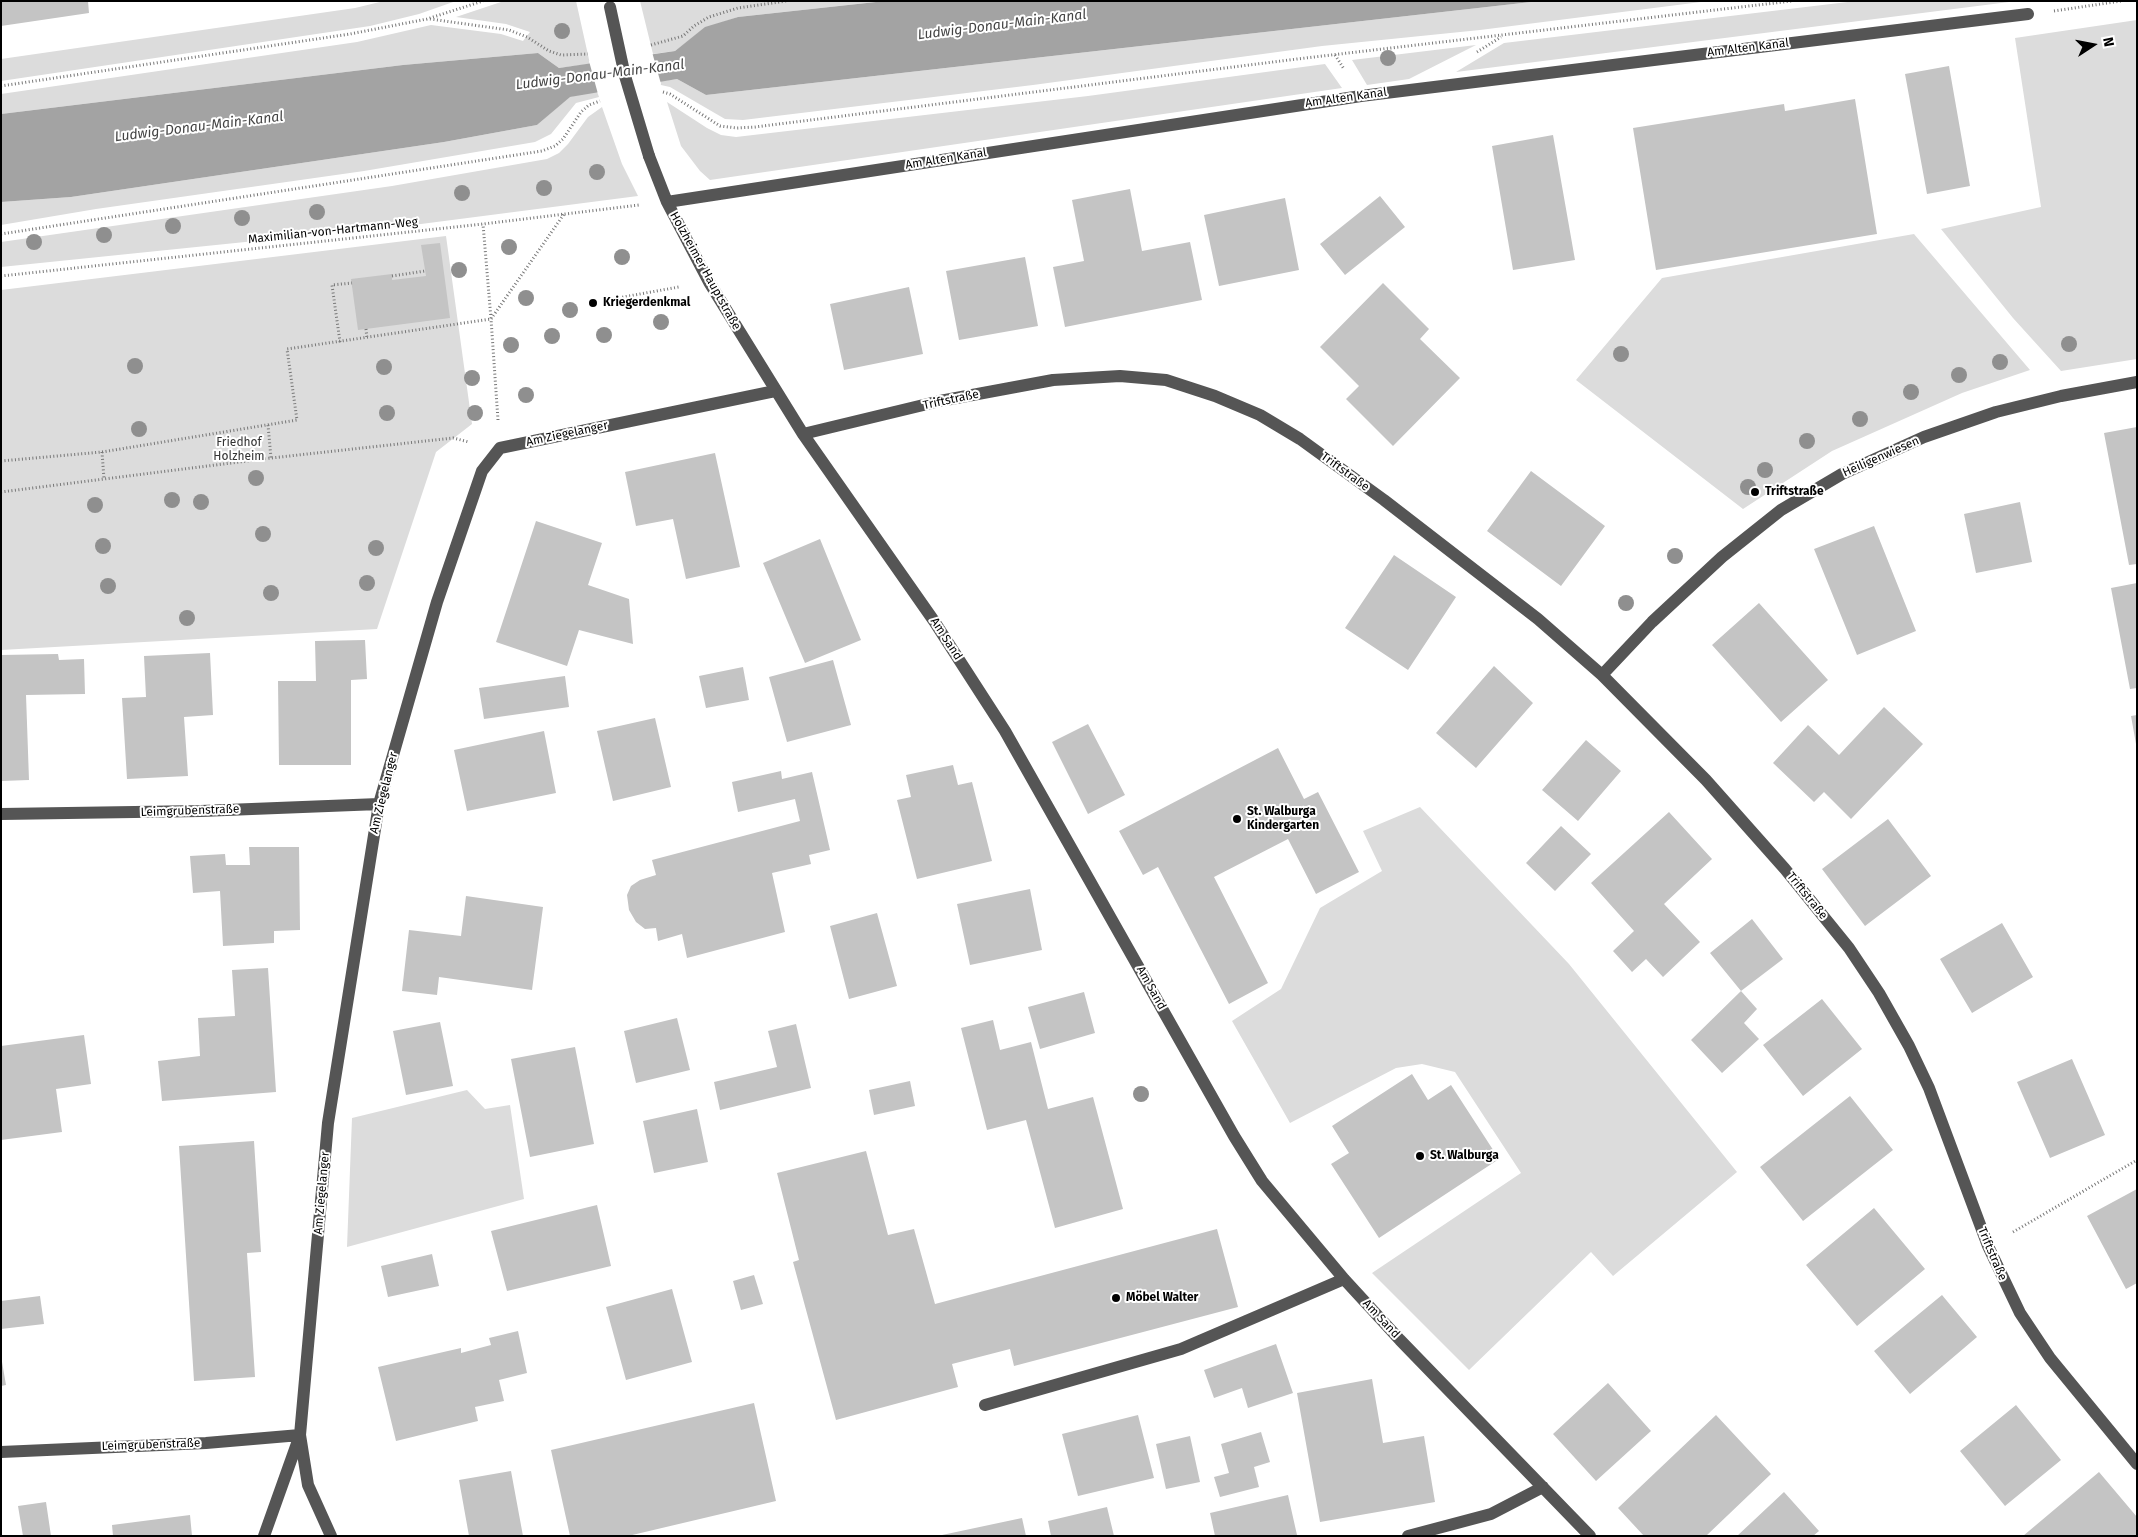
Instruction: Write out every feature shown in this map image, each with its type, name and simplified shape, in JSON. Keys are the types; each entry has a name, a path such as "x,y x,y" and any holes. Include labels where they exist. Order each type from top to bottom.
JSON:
{"street":[{"name":"Holzheimer Hauptstraße","path":"610,4 627,84 649,156 666,202 709,282 775,391"},
{"name":"Am Alten Kanal","path":"666,202 1361,96 2028,14"},
{"name":"Triftstraße","path":"803,434 940,402 1053,380 1120,376 1166,380 1215,396 1260,415 1300,439 1384,500 1538,619 1602,675 1706,780 1755,834 1849,948 1879,993 1910,1046 1929,1088 1988,1246 2004,1283 2034,1335 2137,1464"},
{"name":"Heiligenwiesen","path":"1602,675 1652,622 1722,557 1781,510 1842,474 1924,437 1996,412 2061,396 2137,382"},
{"name":"Am Sand","path":"775,391 934,621 1005,731 1229,1128 1262,1181 1344,1279 1590,1536"},
{"name":"Am Ziegelanger","path":"331,1536 308,1485 300,1434 328,1124 379,804 437,602 482,470 500,448 775,391"},
{"name":"Leimgrubenstraße","path":"1,814 91,814 379,804"},
{"path":"985,1405 1181,1349 1344,1279"},
{"name":"Am Ziegelanger","path":"264,1536 300,1434"},
{"name":"Leimgrubenstraße","path":"1,1452 206,1443 300,1434"},
{"path":"1408,1536 1491,1514 1543,1487"}],"path":[{"path":"1,86 350,34 427,19 483,1"},
{"path":"651,45 683,36 694,26 716,15 738,8 786,1"},
{"path":"663,92 670,94 720,126 737,128 1297,59 1792,1"},
{"path":"2028,14 2121,1"},
{"path":"427,19 509,30 527,37 549,51 561,55 588,54"},
{"path":"1,234 542,151 555,146 563,139 581,112 589,105 600,101"},
{"name":"Maximilian-von-Hartmann-Weg","path":"1,276 483,224 666,202"},
{"path":"1,461 102,452 297,420 287,349 367,339 491,319 564,214"},
{"path":"1,492 271,458 453,438 500,448 483,224"},
{"path":"392,276 425,271"},
{"path":"612,299 709,282"},
{"path":"340,342 332,285 352,283"},
{"path":"366,329 367,339"},
{"path":"268,425 271,458"},
{"path":"102,452 104,479"},
{"path":"1988,1246 2137,1160"}],"green space":[{"path":"384,1 456,1 419,14 370,26 1,81 1,59 355,8"},
{"path":"504,1 576,1 590,64 559,68 538,53 403,65 1,114 1,94 357,42 431,25 501,34 523,41 530,32 506,24 456,17"},
{"path":"640,1 885,1 738,17 705,28 675,51 653,54"},
{"path":"1540,1 1709,1 1480,30 1322,46 1033,85 743,120 725,119 670,87 661,85 660,81 677,79 706,95"},
{"path":"1856,1 2017,1 1456,72 1504,43"},
{"path":"2137,20 2137,359 2061,371 2013,318 1941,229 2041,207 2015,38"},
{"path":"1476,45 1409,79 1367,85 1352,60"},
{"path":"1325,64 1342,88 710,180 700,171 681,146 667,102 707,128 721,135 736,137 1088,96"},
{"path":"597,91 599,97 576,103 551,134 535,142 364,171 96,209 1,225 1,202 71,197 444,142 537,125 569,97"},
{"path":"602,107 622,164 638,196 421,224 1,267 1,242 392,186 547,159 559,153 588,117"},
{"path":"1914,234 2030,370 1962,393 1832,451 1743,509 1576,380 1662,278"},
{"name":"Friedhof Holzheim","path":"446,236 472,424 436,452 377,629 1,650 1,290"},
{"path":"1420,807 1569,964 1737,1172 1613,1276 1591,1252 1469,1370 1372,1273 1521,1173 1455,1072 1422,1064 1396,1068 1290,1123 1232,1021 1281,989 1320,908 1382,871 1363,831"},
{"path":"467,1090 485,1109 510,1105 524,1199 347,1247 352,1118"}],"water":[{"name":"Ludwig-Donau-Main-Kanal","path":"885,1 1540,1 706,95 677,79 570,97 537,125 444,142 71,197 1,202 1,114 403,65 538,53 559,68 675,51 705,27 738,17"}],"pier":[{"path":"652,52 661,84 598,94 589,61"}],"building":[{"path":"1,1 88,1 89,13 1,26"},
{"path":"1949,66 1970,186 1927,194 1905,74"},
{"path":"1855,99 1877,234 1656,270 1633,128 1784,104 1785,111"},
{"path":"1553,135 1575,260 1513,270 1492,146"},
{"path":"1130,189 1142,251 1190,242 1202,300 1065,327 1053,267 1084,261 1072,200"},
{"path":"1380,196 1405,227 1345,275 1320,244"},
{"path":"1285,198 1299,270 1219,286 1204,215"},
{"path":"440,243 450,318 358,330 351,279 392,274 392,280 426,276 421,245"},
{"path":"1025,257 1038,326 959,340 946,271"},
{"path":"1383,283 1429,329 1420,339 1460,378 1393,446 1346,399 1359,386 1320,347"},
{"path":"909,287 923,354 844,370 830,304"},
{"path":"2137,427 2137,564 2129,565 2104,433"},
{"path":"715,453 740,567 686,579 673,519 636,526 625,472"},
{"path":"1531,471 1605,526 1561,586 1487,531"},
{"path":"2020,502 2032,562 1976,573 1964,514"},
{"path":"536,521 602,543 588,585 629,599 633,644 579,630 567,666 496,642"},
{"path":"1874,526 1916,631 1857,655 1814,549"},
{"path":"820,539 861,640 805,663 763,563"},
{"path":"1394,555 1456,597 1408,670 1345,628"},
{"path":"2137,583 2137,688 2130,689 2111,588"},
{"path":"1759,603 1828,680 1781,722 1712,645"},
{"path":"365,640 367,679 351,680 351,765 279,765 278,681 316,681 315,641"},
{"path":"210,653 213,715 184,717 188,776 127,779 122,698 146,697 144,656"},
{"path":"58,654 59,660 84,659 85,694 26,695 29,780 1,781 1,655"},
{"path":"833,660 851,725 787,742 769,677"},
{"path":"1494,666 1533,703 1476,768 1436,733"},
{"path":"743,667 749,700 706,708 699,676"},
{"path":"565,676 569,707 484,719 479,688"},
{"path":"1884,707 1923,744 1851,819 1824,792 1814,802 1773,763 1808,725 1839,755"},
{"path":"2137,715 2137,744 2136,744 2131,716"},
{"path":"655,718 671,787 613,801 597,731"},
{"path":"1088,724 1125,795 1088,814 1052,742"},
{"path":"544,731 556,793 467,811 454,750"},
{"path":"1586,740 1621,771 1578,821 1542,790"},
{"path":"1278,748 1304,799 1318,792 1359,872 1316,894 1288,839 1214,877 1268,983 1229,1004 1158,867 1143,875 1119,831"},
{"path":"953,765 958,785 972,782 992,861 917,879 897,800 911,797 906,775"},
{"path":"781,771 782,779 812,772 830,850 809,855 811,864 772,873 785,932 687,958 682,934 658,941 656,928 645,929 636,922 629,910 627,895 631,886 640,880 656,875 652,860 800,821 795,799 738,812 732,782"},
{"path":"1669,812 1712,859 1664,904 1700,942 1663,977 1646,959 1632,972 1613,951 1634,931 1591,883"},
{"path":"1888,819 1931,876 1865,926 1822,869"},
{"path":"1561,826 1591,854 1555,891 1526,863"},
{"path":"249,847 299,847 300,930 274,931 274,943 223,946 220,891 193,893 190,856 225,854 226,865 250,865"},
{"path":"1030,889 1042,950 970,965 957,904"},
{"path":"466,896 543,907 532,990 439,977 437,995 402,991 409,930 461,936"},
{"path":"877,913 897,986 849,999 830,926"},
{"path":"1752,919 1783,959 1741,991 1710,953"},
{"path":"2002,923 2033,977 1972,1013 1940,959"},
{"path":"268,968 276,1092 162,1101 158,1061 200,1056 198,1018 235,1016 232,970"},
{"path":"1741,991 1757,1009 1744,1023 1759,1039 1722,1073 1691,1040"},
{"path":"1084,992 1095,1033 1040,1049 1028,1007"},
{"path":"1822,999 1862,1049 1803,1096 1763,1045"},
{"path":"677,1018 690,1070 636,1083 624,1031"},
{"path":"993,1020 1000,1050 1031,1042 1048,1109 1093,1097 1123,1209 1055,1228 1026,1120 987,1130 961,1028"},
{"path":"440,1022 453,1086 406,1095 393,1031"},
{"path":"796,1024 811,1088 720,1110 714,1082 777,1067 768,1031"},
{"path":"84,1035 91,1084 56,1089 62,1132 1,1140 1,1046"},
{"path":"575,1047 594,1144 530,1157 511,1059"},
{"path":"2072,1059 2105,1135 2050,1158 2017,1082"},
{"name":"St. Walburga","path":"1412,1074 1428,1100 1451,1085 1499,1159 1379,1238 1331,1164 1349,1153 1332,1126"},
{"path":"910,1081 915,1106 874,1115 869,1090"},
{"path":"1850,1096 1893,1150 1803,1221 1760,1167"},
{"path":"697,1109 708,1162 654,1173 643,1121"},
{"path":"254,1141 261,1252 247,1253 255,1377 194,1381 179,1146"},
{"path":"866,1151 888,1235 914,1229 935,1304 1217,1229 1238,1307 1014,1366 1010,1349 952,1364 958,1387 836,1420 793,1262 799,1260 777,1173"},
{"path":"2137,1189 2137,1283 2126,1289 2087,1216"},
{"path":"597,1205 611,1266 507,1291 491,1231"},
{"path":"1874,1208 1925,1269 1857,1326 1806,1265"},
{"path":"432,1254 439,1286 388,1297 381,1266"},
{"path":"754,1275 763,1304 741,1310 733,1281"},
{"path":"672,1289 692,1362 626,1380 606,1307"},
{"path":"1942,1295 1977,1337 1910,1394 1874,1351"},
{"path":"40,1296 44,1324 1,1329 1,1301"},
{"path":"518,1331 527,1373 499,1380 504,1401 475,1407 478,1421 396,1441 378,1367 461,1348 461,1353 491,1345 489,1338"},
{"path":"1276,1344 1293,1393 1248,1408 1242,1388 1214,1398 1204,1370"},
{"path":"1,1356 6,1385 1,1386"},
{"path":"1372,1379 1383,1443 1424,1436 1435,1502 1320,1522 1297,1393"},
{"path":"1608,1383 1651,1431 1596,1481 1553,1434"},
{"path":"754,1403 776,1501 628,1536 570,1536 551,1450"},
{"path":"2016,1405 2061,1460 2005,1506 1960,1451"},
{"path":"1138,1415 1154,1478 1078,1496 1062,1434"},
{"path":"1716,1415 1771,1474 1706,1536 1644,1536 1618,1508"},
{"path":"1261,1432 1270,1462 1254,1467 1259,1487 1220,1497 1214,1477 1229,1473 1221,1444"},
{"path":"1190,1436 1200,1482 1166,1489 1156,1444"},
{"path":"511,1471 523,1536 469,1536 459,1480"},
{"path":"2099,1472 2137,1517 2137,1536 2023,1536"},
{"path":"1784,1492 1819,1531 1813,1536 1737,1536"},
{"path":"1288,1495 1297,1535 1215,1536 1210,1513"},
{"path":"46,1502 51,1536 23,1536 18,1506"},
{"path":"1107,1507 1114,1536 1051,1536 1048,1521"},
{"path":"190,1515 192,1536 113,1536 112,1525"},
{"path":"1022,1518 1026,1536 942,1536 942,1535"}],"place":[{"name":"Kriegerdenkmal","path":"593,303"},
{"name":"Triftstraße","path":"1755,492"},
{"name":"St. Walburga Kindergarten","path":"1237,819"},
{"name":"St. Walburga","path":"1420,1156"},
{"name":"Möbel Walter","path":"1116,1298"}]}
